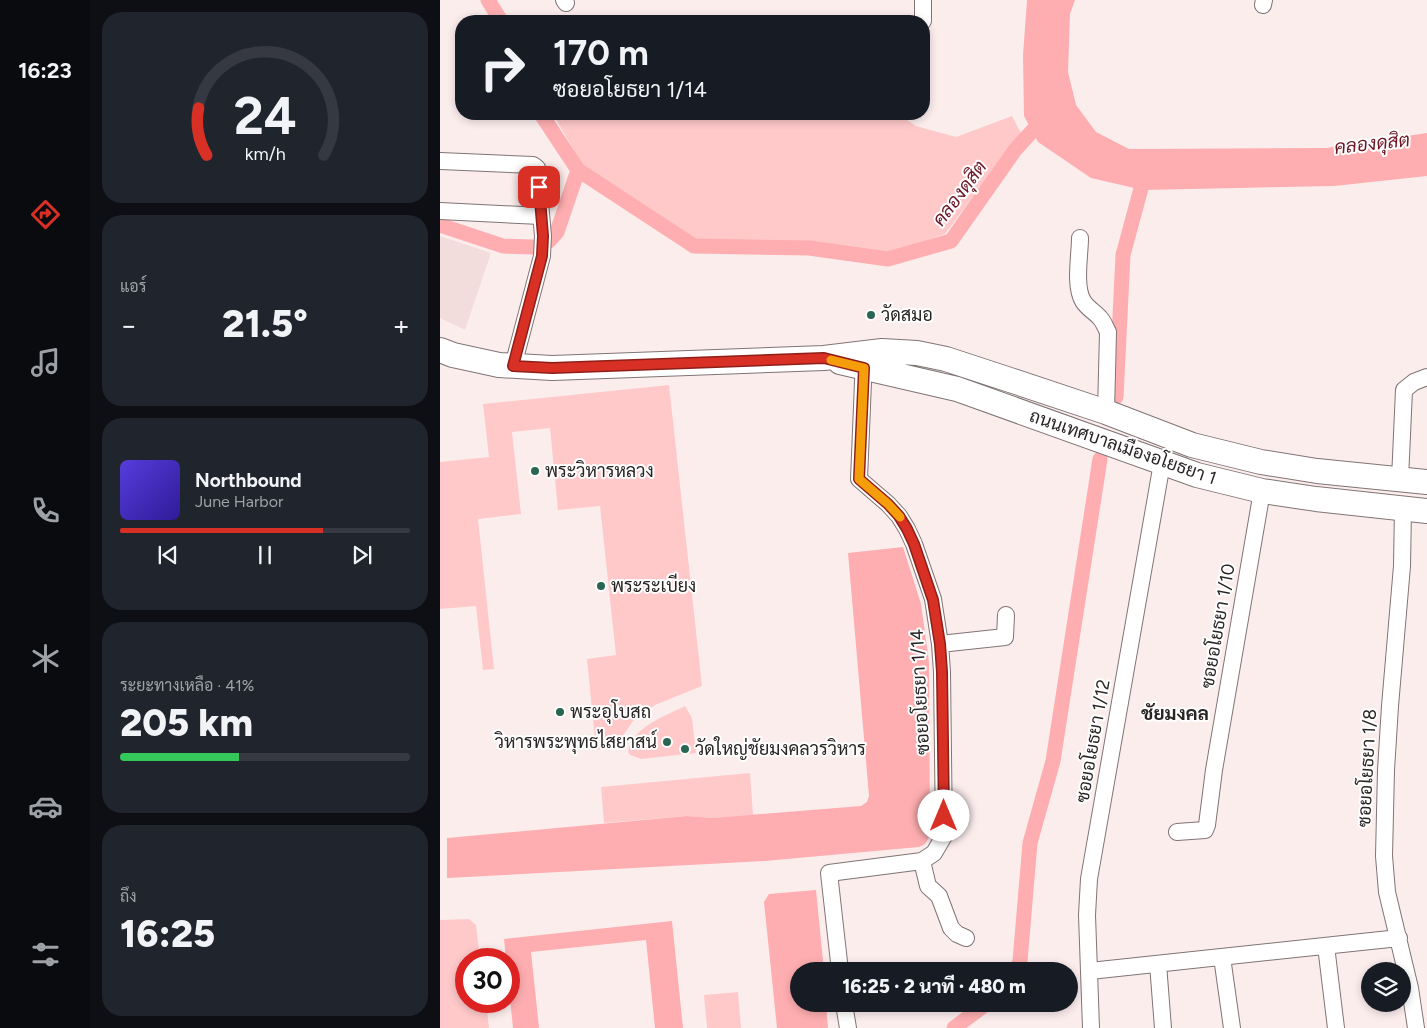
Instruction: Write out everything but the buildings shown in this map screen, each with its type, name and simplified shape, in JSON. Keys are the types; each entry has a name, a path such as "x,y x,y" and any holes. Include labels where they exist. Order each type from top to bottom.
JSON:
{"main road":[{"name":"ถนนเทศบาลเมืองอโยธยา 1","path":"440,350 453,355 499,365 552,368 824,358 864,360 957,389 1197,476 1262,491 1316,499 1427,510"},
{"name":"ถนนเทศบาลเมืองอโยธยา 1","path":"864,360 882,351 918,353 946,359 1106,412 1192,445 1261,462 1317,472 1427,482"}],"street":[{"path":"923,0 923,15"},
{"path":"440,161 533,165 537,168 543,236 542,256 513,366"},
{"path":"440,211 541,216"},
{"path":"1080,238 1078,282 1080,292 1084,302 1104,322 1108,332 1106,412"},
{"name":"ซอยอโยธยา 1/14","path":"864,360 859,479 888,504 907,529 933,600 940,644 944,836 934,853 922,861"},
{"path":"1400,479 1404,390 1414,382 1427,377"},
{"name":"ซอยอโยธยา 1/12","path":"1091,1028 1087,915 1089,879 1162,463"},
{"name":"ซอยอโยธยา 1/10","path":"1177,832 1205,830 1207,825 1214,770 1262,491"},
{"name":"ซอยอโยธยา 1/8","path":"1403,508 1402,566 1390,706 1384,856 1387,892 1410,988 1416,1028"},
{"path":"940,644 1005,637 1006,615"},
{"path":"839,962 829,873 922,861 928,886 939,896 951,928 957,934 966,938"},
{"path":"1090,971 1399,938"},
{"path":"1326,946 1336,1028"},
{"path":"1222,957 1232,1028"},
{"path":"1158,964 1163,1028"},
{"path":"845,1012 848,1028"}],"shaded area":[{"path":"1012,116 1021,133 945,234 888,253 811,244 697,241 583,166 556,120 907,120 916,126 956,137"},
{"path":"440,236 491,253 465,330 440,318"},
{"path":"669,385 702,686 655,705 633,721 622,737 606,748 596,750 587,659 616,655 600,506 558,510 550,428 512,432 521,514 478,519 494,669 483,670 476,606 440,609 440,462 489,457 483,404"},
{"path":"685,706 692,718 696,753 641,759 630,755 628,752 636,735 650,723"},
{"path":"750,773 753,815 713,818 687,816 604,823 601,787"},
{"path":"469,919 476,925 479,948 455,948 455,1013 487,1013 489,1028 440,1028 440,920"},
{"path":"738,992 741,1028 707,1028 704,995"}],"water":[{"path":"1027,0 1075,0 1070,14 1068,72 1076,105 1096,132 1129,149 1326,148 1427,133 1427,176 1334,186 1143,190 1091,178 1038,142 1024,116 1023,55"},
{"path":"903,547 921,604 929,662 930,836 925,844 919,847 765,861 447,878 447,838 687,816 713,818 861,806 867,802 869,796 848,553"},
{"path":"816,890 823,962 790,962 790,1012 827,1012 828,1028 777,1028 764,902 769,894"},
{"path":"672,921 683,1028 655,1028 646,940 531,952 539,1028 513,1028 511,1013 520,1013 520,948 505,948 504,939"}],"waterway":[{"path":"488,0 497,15"},
{"name":"คลองดุสิต","path":"545,120 578,170 694,246 809,248 888,259 951,241 1015,150 1046,116"},
{"name":"คลองดุสิต","path":"549,241 557,232 578,170"},
{"path":"1116,397 1123,255 1146,170"},
{"name":"คลองดุสิต","path":"440,225 503,246 533,247"},
{"path":"1020,962 1030,843 1053,761 1100,459"},
{"path":"954,1028 975,1012"}],"slow traffic":[{"path":"831,360 864,368 859,479 900,517"}],"place":[{"name":"วัดสมอ","path":"871,315"},
{"name":"พระวิหารหลวง","path":"535,471"},
{"name":"พระระเบียง","path":"601,586"},
{"name":"พระอุโบสถ","path":"560,712"},
{"name":"วิหารพระพุทธไสยาสน์","path":"667,742"},
{"name":"วัดใหญ่ชัยมงคลวรวิหาร","path":"685,749"}],"district":[{"name":"ชัยมงคล","path":"1175,713"}],"route":[{"path":"539,187 543,236 542,256 513,366 552,368 824,358 864,368 859,479 888,504 907,529 933,600 942,672 944,816"}]}
